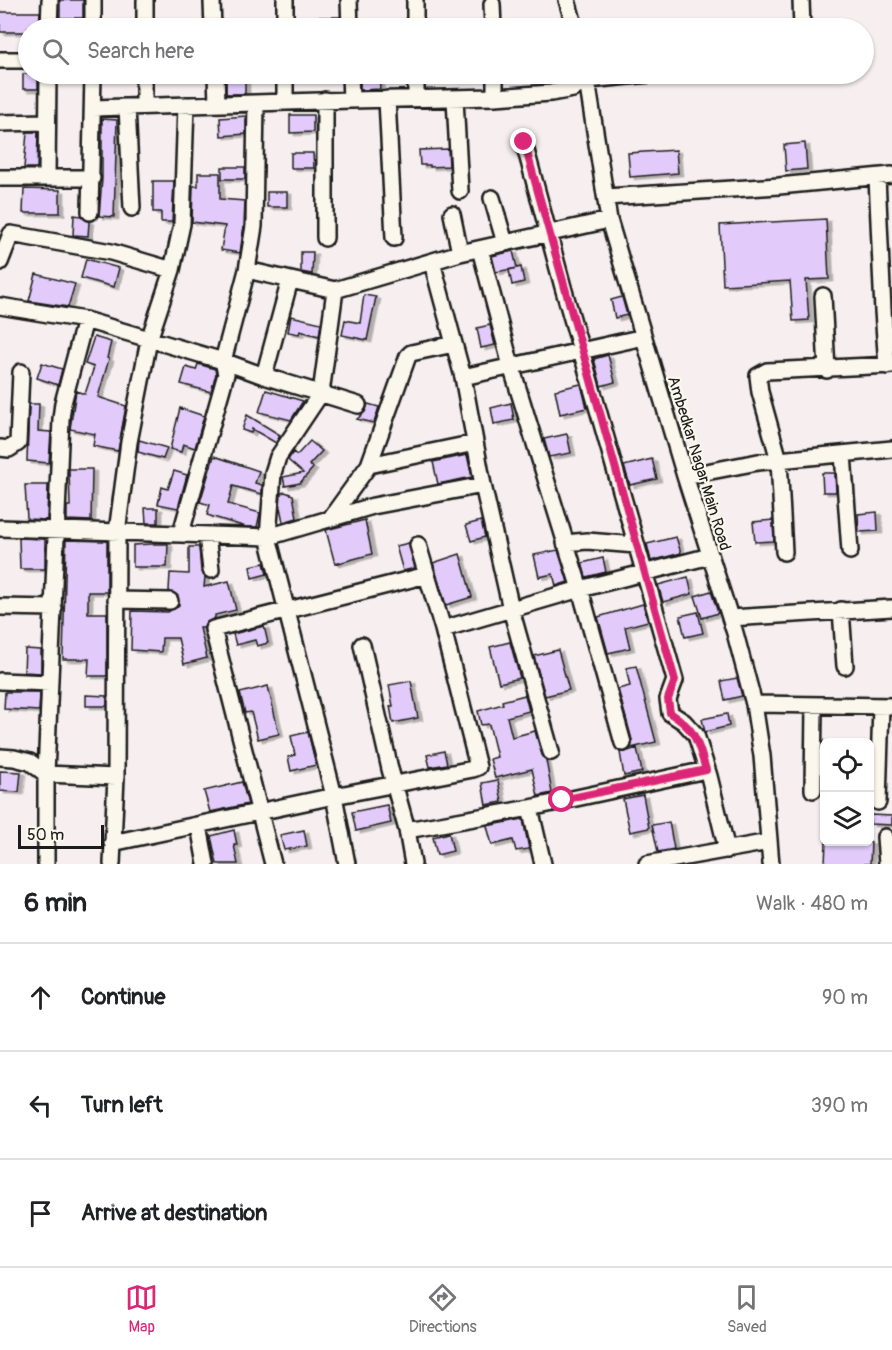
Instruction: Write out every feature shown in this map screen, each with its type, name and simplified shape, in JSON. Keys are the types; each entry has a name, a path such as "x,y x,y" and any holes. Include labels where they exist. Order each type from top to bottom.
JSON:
{"street":[{"path":"49,18 50,0"},
{"path":"93,0 93,18"},
{"path":"145,0 145,18"},
{"path":"285,0 285,18"},
{"path":"349,0 350,18"},
{"path":"415,0 415,18"},
{"path":"567,0 572,18"},
{"path":"801,0 802,18"},
{"path":"212,2 213,18"},
{"path":"492,4 493,18"},
{"path":"0,60 18,60"},
{"path":"47,178 48,84"},
{"path":"90,212 93,84"},
{"path":"144,84 144,106"},
{"path":"216,84 217,104"},
{"path":"285,84 285,102"},
{"path":"350,84 351,99"},
{"path":"416,84 416,99"},
{"path":"495,84 495,97"},
{"path":"93,108 351,99 455,99 551,93 573,88 578,84"},
{"name":"Ambedkar Nagar Main Road","path":"588,84 609,220 754,704 762,756 771,864"},
{"path":"387,99 394,238"},
{"path":"455,99 460,191"},
{"path":"325,100 325,238"},
{"path":"181,533 226,374 223,361 247,270 254,226 256,103"},
{"path":"112,864 116,777 117,532 129,442 149,340 172,270 183,215 186,105"},
{"path":"127,107 132,208"},
{"path":"0,123 47,122"},
{"path":"524,142 675,680 668,699 670,713 684,722 696,735 727,850"},
{"path":"606,197 779,186 885,176 883,311 890,366 767,371 758,376 760,392 779,460 784,552"},
{"path":"0,178 92,178"},
{"path":"492,198 505,243"},
{"path":"452,214 460,253"},
{"path":"247,270 335,290 460,253 609,220"},
{"path":"0,262 11,234 111,252 172,270"},
{"path":"480,249 511,366 580,589 623,743"},
{"path":"432,262 463,377 483,485 511,609 551,752"},
{"path":"264,376 290,280"},
{"path":"335,290 321,393 278,457 273,473 268,537 334,796 347,864"},
{"path":"824,296 826,370"},
{"path":"0,306 85,320 223,361 358,405"},
{"path":"46,864 46,774 61,419 63,403 85,320"},
{"path":"463,377 644,337"},
{"path":"330,519 369,465 408,356 411,353 454,344"},
{"path":"0,448 9,449 18,443 21,372"},
{"path":"369,465 475,443"},
{"path":"685,476 758,462 892,449"},
{"path":"843,454 850,551"},
{"path":"0,528 268,537 373,506 483,485"},
{"path":"207,535 211,570"},
{"path":"565,543 587,541 636,545"},
{"path":"112,843 334,796 473,770 478,767 443,629 418,545"},
{"path":"443,629 580,589 710,556"},
{"path":"273,864 213,629 427,575"},
{"path":"116,600 170,601"},
{"path":"0,607 54,608"},
{"path":"730,618 892,608"},
{"path":"841,610 845,666"},
{"path":"362,645 407,830 413,864"},
{"path":"0,681 50,683"},
{"path":"754,704 887,706 878,802"},
{"path":"813,790 814,705"},
{"path":"0,757 30,762 46,774 116,777"},
{"path":"407,830 530,808 706,770"},
{"path":"530,808 543,864"},
{"path":"199,826 206,864"},
{"path":"885,837 887,864"},
{"path":"647,864 686,860 769,842"}],"building":[{"path":"60,0 83,0 83,18 60,18"},
{"path":"0,12 40,12 40,18 18,18 18,32 0,32"},
{"path":"23,84 38,84 38,89 23,89"},
{"path":"226,84 245,84 245,94 226,94"},
{"path":"360,84 380,84 380,89 360,90"},
{"path":"290,115 313,115 313,132 290,133"},
{"path":"246,116 246,134 221,136 220,118"},
{"path":"102,119 117,120 114,217 99,216 102,179"},
{"path":"27,132 38,132 37,168 24,168"},
{"path":"805,143 807,169 786,171 784,145"},
{"path":"448,149 449,166 420,165 419,150"},
{"path":"676,150 678,173 630,177 628,153"},
{"path":"291,153 313,153 314,168 291,168"},
{"path":"222,167 245,167 245,179 222,179"},
{"path":"198,173 220,173 220,199 245,201 240,253 221,250 225,226 192,222 193,186 198,186"},
{"path":"153,181 174,181 172,222 161,222 161,212 153,212"},
{"path":"24,189 60,190 60,213 23,213"},
{"path":"267,192 287,192 287,207 267,207"},
{"path":"74,215 81,216 89,222 88,236 73,235"},
{"path":"826,219 829,279 806,280 809,320 793,321 790,281 723,285 720,225"},
{"path":"513,251 517,268 496,272 492,256"},
{"path":"301,252 313,252 312,274 301,272"},
{"path":"86,259 119,268 114,287 81,278"},
{"path":"521,267 524,282 512,285 509,270"},
{"path":"36,274 75,284 68,307 29,301"},
{"path":"364,295 376,297 367,340 342,335 345,320 360,323"},
{"path":"622,297 627,315 615,318 611,300"},
{"path":"291,316 321,323 319,336 300,331 299,334 288,332"},
{"path":"490,325 495,345 481,348 477,328"},
{"path":"94,337 111,342 107,358 109,359 98,397 126,406 118,451 93,446 95,434 70,429 76,391 85,394 94,367 85,364"},
{"path":"608,355 615,382 601,386 594,359"},
{"path":"42,363 62,369 58,385 37,378"},
{"path":"198,364 215,369 216,374 211,392 181,384 186,367 196,370"},
{"path":"581,384 587,408 560,414 555,390"},
{"path":"266,390 303,401 291,420 259,412"},
{"path":"511,403 514,420 494,424 491,408"},
{"path":"29,404 39,404 38,431 51,432 49,463 27,461"},
{"path":"368,404 379,407 374,423 357,419 365,412"},
{"path":"180,408 204,416 195,448 183,444 181,452 170,449"},
{"path":"247,415 280,435 276,443 252,429 251,433 242,430"},
{"path":"567,434 571,453 549,457 544,439"},
{"path":"139,440 167,448 163,459 138,452"},
{"path":"310,441 322,451 309,465 313,468 300,483 285,486 283,477 303,473 288,460 293,452 297,455"},
{"path":"467,455 472,477 438,484 433,462"},
{"path":"214,456 259,471 255,483 262,485 262,494 233,486 228,504 260,513 257,527 246,527 207,515 210,505 200,502"},
{"path":"652,459 657,479 630,485 624,466"},
{"path":"69,469 92,469 91,521 67,520 67,506 70,506"},
{"path":"174,471 187,475 178,508 158,504 162,487 168,489"},
{"path":"822,473 835,473 836,492 823,492"},
{"path":"25,485 48,485 47,520 27,519"},
{"path":"281,493 293,495 297,518 283,522 280,507"},
{"path":"145,508 158,508 158,523 146,523"},
{"path":"877,512 878,531 859,532 858,514"},
{"path":"365,520 372,554 335,564 326,530"},
{"path":"773,520 774,541 755,542 753,522"},
{"path":"481,521 485,537 471,541 466,525"},
{"path":"676,537 681,553 651,561 647,544"},
{"path":"19,538 45,539 45,569 20,569"},
{"path":"66,540 107,541 107,592 88,592 88,613 107,613 107,676 88,676 89,659 63,659"},
{"path":"409,543 415,568 403,571 396,546"},
{"path":"168,544 167,567 133,567 133,545"},
{"path":"189,547 199,547 201,571 205,577 204,587 229,581 236,610 215,615 215,618 207,622 204,628 200,628 207,658 184,664 178,638 162,638 161,652 131,650 132,611 168,612 179,605 178,596 169,591 170,573 189,574"},
{"path":"558,550 568,582 556,586 553,574 539,577 534,555"},
{"path":"460,554 472,597 446,605 433,563"},
{"path":"603,558 606,572 586,577 582,563"},
{"path":"264,563 267,574 252,578 250,566"},
{"path":"688,577 692,594 663,602 658,585"},
{"path":"711,591 718,613 702,618 695,596"},
{"path":"643,604 648,621 625,627 630,648 608,653 598,617"},
{"path":"698,612 703,633 685,637 680,616"},
{"path":"264,626 268,643 257,646 255,640 236,645 233,634"},
{"path":"510,642 520,678 499,683 490,647"},
{"path":"25,649 41,650 41,673 24,672"},
{"path":"558,650 569,690 545,696 534,656"},
{"path":"636,666 656,742 631,748 632,740 618,689 630,686 626,668"},
{"path":"737,678 742,696 725,700 721,681"},
{"path":"411,681 418,718 393,723 389,685"},
{"path":"268,686 279,734 258,739 251,712 245,713 240,693"},
{"path":"5,692 40,692 39,711 4,709"},
{"path":"86,695 107,696 107,706 86,706"},
{"path":"525,695 529,711 507,717 512,737 535,731 542,755 546,760 552,793 538,796 532,769 495,778 490,759 497,757 489,724 481,725 478,711"},
{"path":"727,714 729,726 705,732 702,719"},
{"path":"308,732 316,765 291,771 288,757 295,755 291,736"},
{"path":"637,748 642,772 624,776 620,752"},
{"path":"444,751 447,764 430,767 427,755"},
{"path":"0,771 21,772 19,792 0,791"},
{"path":"498,780 502,802 486,805 482,783"},
{"path":"242,782 248,804 210,812 204,791"},
{"path":"643,795 649,828 630,832 623,799"},
{"path":"387,805 391,823 356,831 352,812"},
{"path":"874,815 892,816 892,825 874,824"},
{"path":"523,819 529,849 516,851 513,840 492,845 487,826"},
{"path":"669,822 674,849 658,852 652,825"},
{"path":"234,830 238,864 217,864 211,836"},
{"path":"304,830 307,846 284,850 280,835"},
{"path":"449,833 453,851 437,855 433,837"},
{"path":"826,846 871,846 870,864 825,864"}],"route":[{"path":"524,142 675,680 668,699 670,713 684,722 696,735 706,770 562,800"}]}
